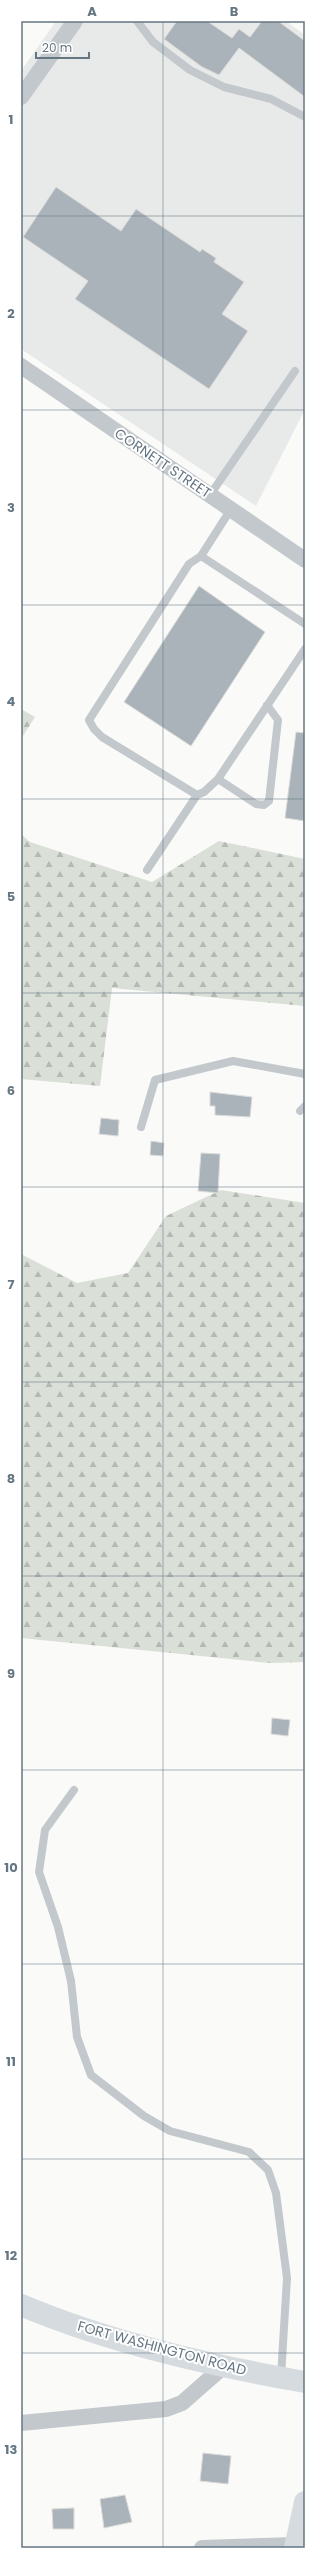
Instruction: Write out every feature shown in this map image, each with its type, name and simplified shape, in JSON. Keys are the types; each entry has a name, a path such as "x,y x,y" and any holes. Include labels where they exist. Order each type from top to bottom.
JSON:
{"main road":[{"name":"FORT WASHINGTON ROAD","path":"21,2304 78,2326 223,2366 305,2382"},
{"path":"298,2546 305,2502"}],"street":[{"path":"21,97 75,21"},
{"name":"CORNETT STREET","path":"21,366 305,560"},
{"path":"21,2423 166,2409 182,2403 223,2366"},
{"path":"202,2548 298,2546"}],"lane":[{"path":"136,21 153,42 190,70 224,87 270,99 305,116"},
{"path":"210,495 295,371"},
{"path":"197,795 102,737 94,729 89,720 189,564 201,556 231,509"},
{"path":"201,556 305,624"},
{"path":"147,870 197,795 204,792 218,779 305,649"},
{"path":"218,779 256,804 264,805 269,801 278,720 267,705"},
{"path":"141,1127 155,1080 233,1061 305,1074"},
{"path":"74,1790 45,1830 39,1872 58,1927 71,1981 77,2037 91,2075 144,2116 170,2131 249,2152 268,2170 276,2193 287,2278 281,2378"}],"shaded area":[{"path":"56,21 286,21 305,35 305,409 256,506 21,349 21,71"}],"green space":[{"path":"21,709 35,717 21,739"},
{"path":"21,834 30,842 152,882 219,841 305,859 305,1006 112,988 100,1086 21,1079"},
{"path":"221,1190 305,1203 305,1662 270,1663 21,1638 21,1254 77,1283 128,1273 166,1216"}],"building":[{"path":"177,21 207,21 232,38 239,29 250,37 262,21 278,21 305,41 305,97 239,48 219,75 202,67 164,39"},
{"path":"56,187 121,231 136,209 200,252 202,249 216,258 214,262 244,282 222,314 248,331 209,389 75,299 88,281 23,237"},
{"path":"199,586 265,632 191,746 124,702"},
{"path":"296,732 305,733 305,821 285,818"},
{"path":"210,1092 252,1097 250,1117 215,1115 215,1106 210,1106"},
{"path":"101,1118 119,1120 118,1136 99,1134"},
{"path":"151,1141 164,1143 163,1156 150,1155"},
{"path":"201,1153 220,1154 218,1193 198,1191"},
{"path":"272,1718 290,1720 288,1736 271,1734"},
{"path":"203,2453 231,2456 228,2484 200,2481"},
{"path":"125,2495 132,2522 104,2528 100,2499"},
{"path":"74,2508 74,2529 53,2529 52,2509"}]}
